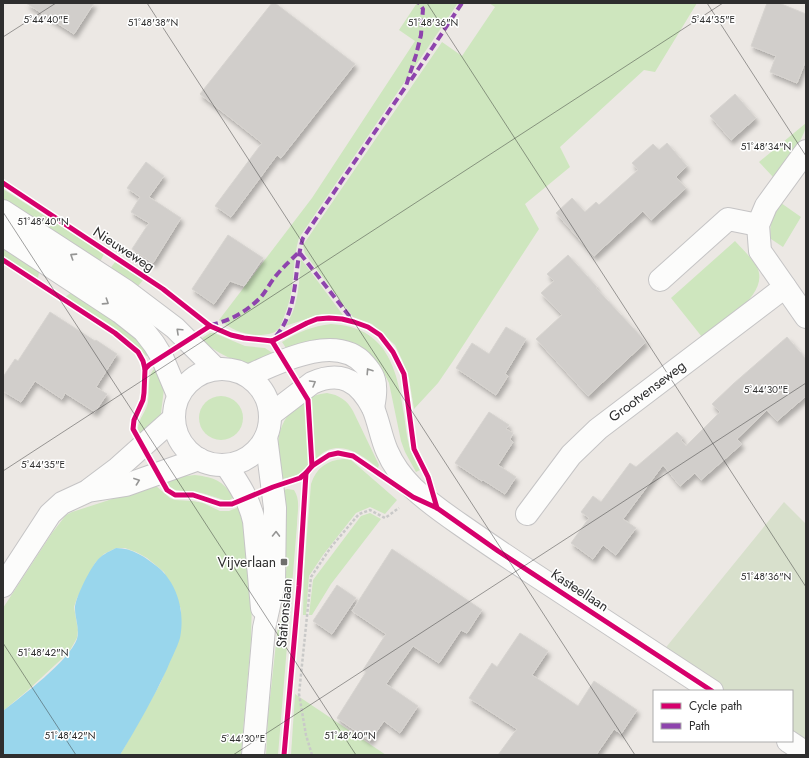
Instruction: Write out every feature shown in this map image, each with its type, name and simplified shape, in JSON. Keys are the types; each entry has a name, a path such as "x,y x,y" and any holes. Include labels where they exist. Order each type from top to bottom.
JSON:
{"street":[{"path":"806,150 766,206 758,225 760,251 806,318"},
{"path":"3,211 126,291 175,328 216,369"},
{"path":"660,280 728,219 758,225"},
{"path":"3,235 120,312 144,331 162,357 178,395"},
{"name":"Grootvenseweg","path":"527,514 571,455 598,429 785,287"},
{"name":"Kasteellaan","path":"248,376 309,353 326,351 352,355 362,362 372,373 376,386 373,408"},
{"path":"216,369 238,371 248,376 259,386 267,399 270,415 266,436 259,447 250,456 238,462 226,465 208,463 199,459 189,452 181,442 176,431 174,418 178,395 185,385 194,377 216,369"},
{"name":"Kasteellaan","path":"270,415 312,383 327,377 336,376 351,382 360,390 373,408 386,450 393,464 414,489 498,551 710,690"},
{"path":"3,586 50,514 62,503 88,491 118,468 174,418"},
{"name":"Stationslaan","path":"253,755 264,628 274,583 276,531 273,487 266,436"},
{"path":"88,491 126,485 199,459"},
{"name":"Stationslaan","path":"226,465 244,492 251,507 254,521 264,628"},
{"path":"790,742 806,753"}],"path":[{"path":"312,755 306,735 299,694 311,577 331,547 359,514 370,510 385,518 402,505"}],"green space":[{"path":"417,3 458,3 299,238 295,257 291,293 280,327 277,331 269,334 256,335 242,333 230,327 219,320 312,198 415,41 399,30"},
{"path":"489,3 697,3 655,72 644,70 560,147 570,167 525,204 539,229 438,383 414,409 409,379 395,345 372,324 353,317 305,254 303,245 442,42 462,56 495,7"},
{"path":"806,123 805,129 798,144 773,177 759,162"},
{"path":"3,189 104,254 98,266 3,204"},
{"path":"781,203 801,217 783,247 771,239 770,234 772,220"},
{"path":"735,241 757,267 759,277 757,288 742,307 702,337 671,298"},
{"path":"3,243 40,267 38,278 3,256"},
{"path":"301,259 343,315 322,314 285,326 290,319 296,303"},
{"path":"115,262 143,280 134,291 107,273"},
{"path":"75,290 126,325 149,355 146,356 128,338 65,297"},
{"path":"331,324 350,327 365,333 377,342 386,353 393,366 398,381 409,446 420,470 416,472 405,452 401,441 389,383 375,361 326,340 313,341 288,351 282,342 306,330"},
{"path":"210,333 214,333 245,346 265,348 274,354 257,362 250,363 235,360 227,357 199,340"},
{"path":"157,367 164,389 161,413 158,421 142,436 138,431 138,425 149,398 149,382 151,373"},
{"path":"327,393 342,399 351,407 379,465 378,468 357,453 342,448 334,448 319,456 306,469 293,477 279,479 277,457 279,436 287,417 294,408 307,399"},
{"path":"217,396 225,396 230,397 237,402 242,409 242,427 237,434 230,439 217,440 209,437 202,430 199,422 199,414 202,406 209,399"},
{"path":"344,459 351,460 397,500 385,514 370,507 356,513 323,555 309,576 306,615 303,615 304,572 311,484 319,469 332,461"},
{"path":"195,475 208,477 218,481 234,497 228,501 202,493 175,490 169,486 167,481 176,477"},
{"path":"156,486 170,498 175,500 203,503 220,511 229,511 239,507 245,523 252,597 251,640 241,755 120,755 160,684 179,638 181,624 181,609 164,572 147,558 125,548 116,548 104,554 95,563 74,607 78,630 77,638 69,652 3,711 3,608 52,533 66,515 72,512"},
{"path":"287,489 294,490 296,494 298,507 297,525 278,755 266,755 268,716 278,625 280,625 287,563 283,561 282,491"},
{"path":"784,502 806,524 806,746 793,738 793,690 722,690 663,651"},
{"path":"370,513 381,519 331,584 312,615 309,615 313,580 361,516"},
{"path":"295,694 386,755 291,755"}],"water":[{"path":"116,548 133,551 159,568 171,583 181,609 182,619 179,642 145,713 120,755 3,755 3,711 44,678 72,648 78,635 75,605 83,585 93,566 98,560"}],"building":[{"path":"26,3 94,3 74,34"},
{"path":"272,3 275,3 355,64 281,158 277,155 231,217 215,206 262,143 200,94"},
{"path":"767,3 779,3 806,14 806,60 797,83 770,72 776,56 751,46"},
{"path":"735,94 756,118 731,140 710,116"},
{"path":"667,143 687,166 676,177 686,188 651,220 643,211 594,256 556,213 572,198 585,212 596,202 599,205 638,170 632,163 653,144 659,150"},
{"path":"146,162 164,176 149,197 181,218 153,263 132,249 149,223 131,212 140,197 127,188"},
{"path":"228,235 263,258 244,286 230,281 214,304 192,289"},
{"path":"568,255 646,342 588,396 536,339 562,315 541,293 554,281 547,274"},
{"path":"50,312 117,354 96,387 107,394 95,412 65,393 62,399 35,381 21,402 3,391 3,377 15,359 18,361"},
{"path":"506,327 526,339 505,374 508,376 496,395 456,368 472,343 489,354"},
{"path":"787,337 806,359 806,396 777,421 767,410 737,439 742,444 701,480 695,473 680,486 663,465 623,519 636,528 616,555 603,545 593,559 571,543 589,518 581,512 593,496 601,502 630,463 636,467 677,432 683,438 681,440 686,446 720,412 712,404"},
{"path":"489,412 509,425 506,429 513,433 510,439 513,442 498,465 516,477 505,494 455,463"},
{"path":"392,549 482,610 467,633 461,630 439,663 413,646 386,684 418,706 400,733 384,721 370,741 337,718 366,672 363,670 386,634 352,611"},
{"path":"337,585 356,598 332,634 313,621"},
{"path":"520,633 548,651 532,675 578,706 594,681 637,710 621,734 614,729 596,755 498,755 517,729 469,698 492,663 497,667"}],"marked path":[{"path":"276,336 289,314 303,238 406,86 421,35 423,9 419,3"},
{"path":"411,80 462,3"},
{"path":"210,325 231,318 250,307 261,297 273,279 299,252 354,322"}],"cycle path":[{"name":"Nieuweweg","path":"3,183 163,289 210,326 231,335 272,341"},
{"path":"3,260 115,333 138,352 145,369 144,393 143,400 134,420 133,429 167,490 175,495 193,495 220,504 232,504 273,487 300,478 312,466 329,455 338,453 353,456 413,497 437,508 498,551 710,690"},
{"path":"272,341 307,323 317,319 329,318 354,322 368,327 380,335 393,352 404,374 414,449 428,477 437,508"},
{"path":"145,369 210,326"},
{"path":"272,341 308,400 312,466"},
{"path":"284,755 299,586 306,473"}],"place":[{"name":"Vijverlaan","path":"284,562"}]}
